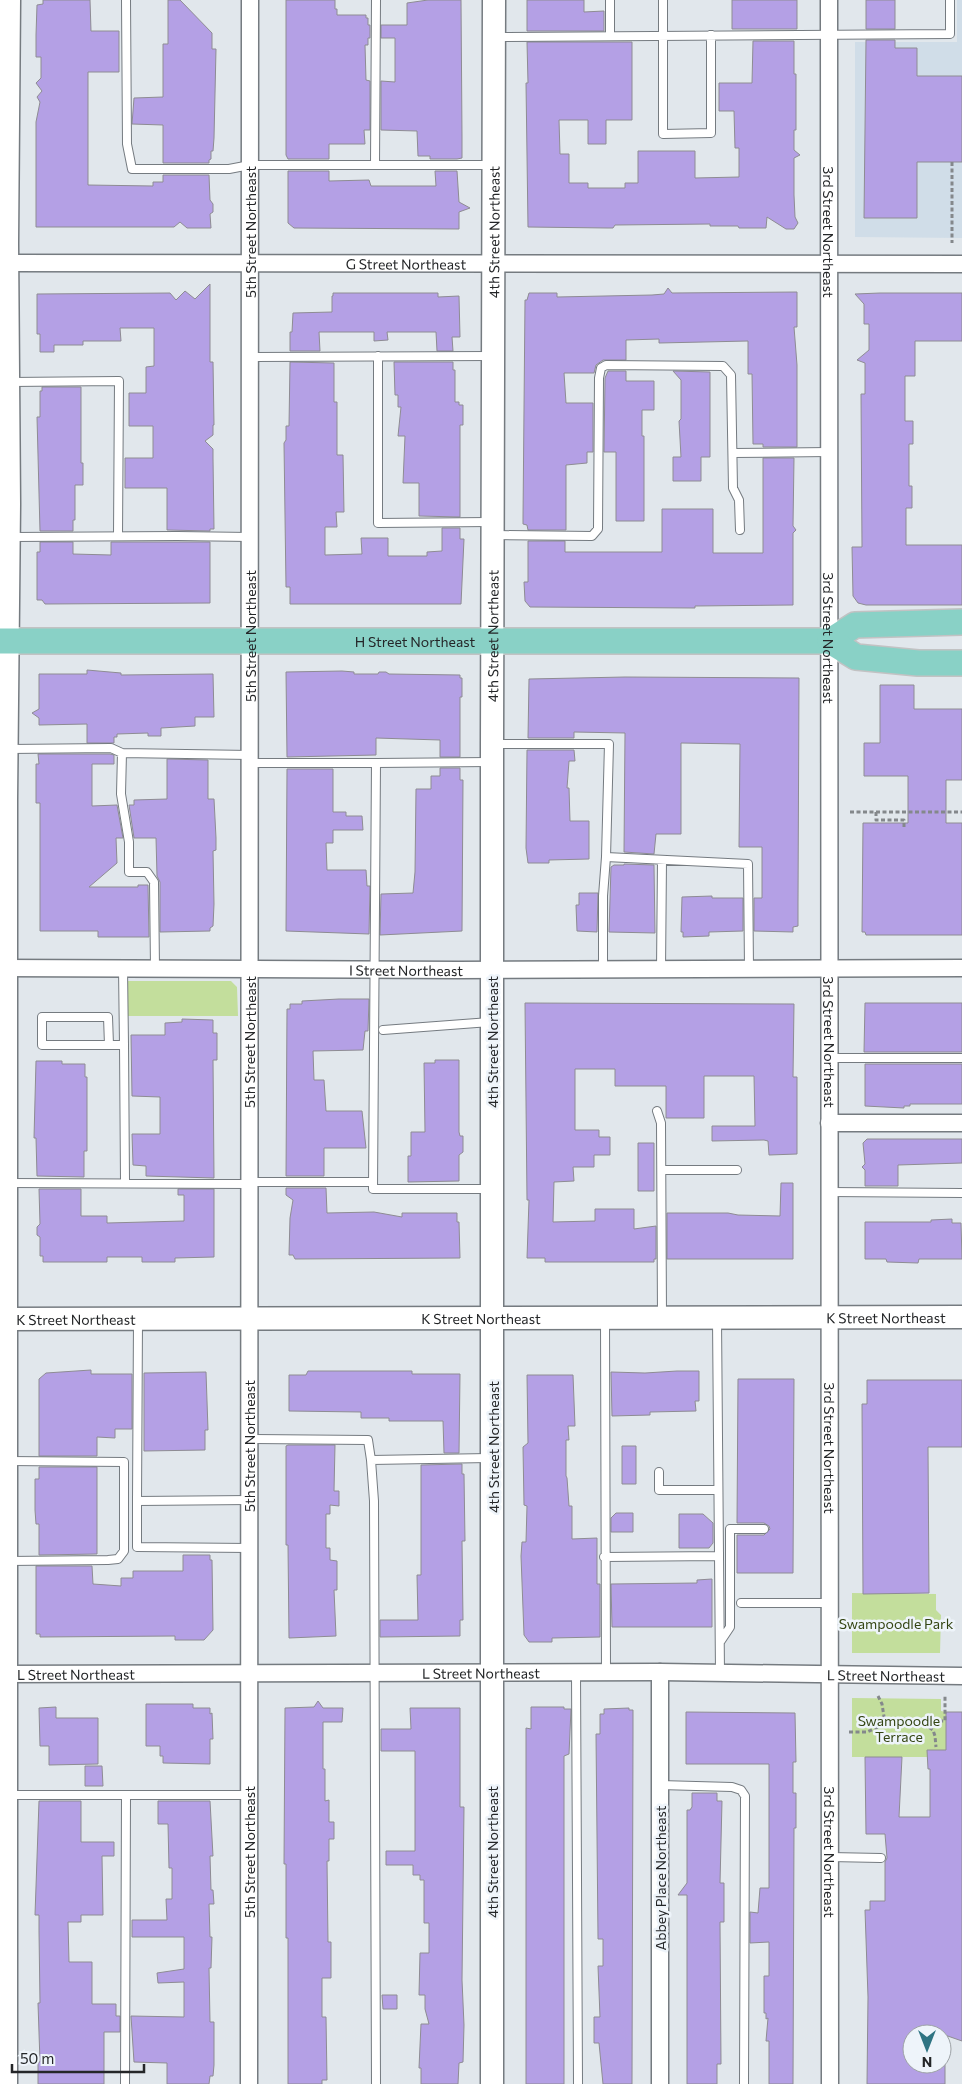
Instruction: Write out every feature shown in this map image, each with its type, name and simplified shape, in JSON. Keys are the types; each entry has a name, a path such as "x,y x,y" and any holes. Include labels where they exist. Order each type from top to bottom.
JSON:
{"main road":[{"path":"962,622 855,625 830,641 856,657 911,662 962,662"},
{"name":"H Street Northeast","path":"4,640 830,641"}],"street":[{"path":"6,2084 3,2038 3,1674 6,1462 3,1319 3,800 6,749 4,640 9,537 5,504 10,382 4,263 4,34 9,0"},
{"name":"5th Street Northeast","path":"249,2084 250,0"},
{"name":"4th Street Northeast","path":"492,2084 494,0"},
{"name":"3rd Street Northeast","path":"829,0 830,2084"},
{"name":"G Street Northeast","path":"4,263 962,264"},
{"name":"I Street Northeast","path":"3,968 661,970 962,968"},
{"path":"829,1123 962,1123"},
{"name":"K Street Northeast","path":"3,1319 604,1316 962,1317"},
{"name":"L Street Northeast","path":"3,1674 660,1672 962,1676"},
{"name":"Abbey Place Northeast","path":"660,1672 660,2084"}],"lane":[{"path":"126,0 127,144 132,169 229,169 250,165 494,165"},
{"path":"375,165 376,0"},
{"path":"610,0 610,36"},
{"path":"663,0 663,134 711,133 711,35"},
{"path":"494,37 829,33 950,34 950,0"},
{"path":"378,356 378,523 494,528 592,536 598,529 599,378 601,368 606,365 723,366 730,375 733,488 740,500 740,530"},
{"path":"250,357 494,356"},
{"path":"10,382 119,381 118,536"},
{"path":"733,453 829,452"},
{"path":"9,537 250,537"},
{"path":"6,749 111,748 122,753 376,762 609,744 603,896 603,970"},
{"path":"122,753 121,794 129,842 129,872 147,872 154,882 155,968"},
{"path":"376,762 373,1189 492,1189"},
{"path":"606,857 748,864 749,969"},
{"path":"661,970 662,860"},
{"path":"123,968 124,1182"},
{"path":"108,1045 108,1017 42,1017 42,1045 108,1045 124,1045"},
{"path":"383,1030 492,1022"},
{"path":"829,1058 962,1058"},
{"path":"658,1111 661,1123 662,1170 662,1317"},
{"path":"662,1170 737,1170"},
{"path":"3,1183 373,1182"},
{"path":"829,1192 962,1193"},
{"path":"604,1316 606,1672"},
{"path":"717,1317 720,1673"},
{"path":"138,1318 137,1547 250,1548"},
{"path":"250,1439 368,1440 374,1501 376,2084"},
{"path":"371,1460 493,1458"},
{"path":"4,1556 118,1559 124,1551 124,1462 6,1462"},
{"path":"659,1472 659,1490 718,1490"},
{"path":"137,1501 250,1500"},
{"path":"720,1642 730,1627 730,1529 764,1529"},
{"path":"604,1557 719,1556"},
{"path":"741,1603 830,1602"},
{"path":"576,1672 578,2084"},
{"path":"660,1786 732,1787 741,1790 745,1796 744,2084"},
{"path":"4,1788 126,1796 249,1795"},
{"path":"125,2084 126,1796"},
{"path":"830,1857 881,1858"}],"path":[{"path":"952,162 952,243"},
{"path":"850,812 962,812"},
{"path":"876,812 876,820 904,820 904,827"},
{"path":"878,1696 882,1704 885,1723"},
{"path":"928,1726 934,1721 945,1721 945,1696"},
{"path":"849,1732 867,1732 894,1720 921,1722 928,1726 935,1736 936,1747"}],"shaded area":[{"path":"957,0 962,0 962,238 855,237 855,42 957,42"}],"green space":[{"path":"126,981 231,981 237,987 238,1016 127,1016"},
{"name":"Swampoodle Park","path":"852,1593 936,1594 936,1610 941,1615 940,1653 852,1653"},
{"name":"Swampoodle Terrace","path":"852,1698 941,1699 941,1711 946,1712 946,1757 852,1757"}],"building":[{"path":"43,0 90,0 91,31 119,31 119,72 88,72 88,185 153,186 153,182 163,182 163,175 209,175 210,200 213,204 213,212 210,214 211,228 187,228 180,222 174,227 36,227 36,122 40,102 37,97 42,91 36,83 41,78 41,57 36,57 36,35 37,5 43,4"},
{"path":"168,0 180,0 212,33 212,49 216,49 214,138 213,151 211,151 209,163 163,163 163,125 132,124 134,98 163,97 163,44 168,44"},
{"path":"286,0 335,0 337,15 366,15 368,25 370,25 370,38 368,38 368,45 365,45 366,80 370,81 370,130 364,130 365,144 329,144 329,159 288,159 286,155"},
{"path":"428,0 461,0 462,158 457,159 430,159 430,156 418,156 417,131 381,130 381,81 395,82 395,38 381,38 381,25 407,25 407,3"},
{"path":"527,0 584,0 584,12 604,11 604,31 527,31"},
{"path":"732,0 797,0 797,29 732,29"},
{"path":"866,0 895,0 895,29 866,29"},
{"path":"866,40 895,40 895,48 917,48 917,76 962,76 962,162 917,162 917,218 864,218"},
{"path":"753,41 794,41 796,130 794,130 794,150 800,155 794,158 795,217 798,223 794,229 786,229 767,217 766,228 710,226 710,224 615,225 613,228 528,227 527,42 632,42 632,120 606,120 606,144 588,144 588,120 559,120 560,154 569,154 569,183 588,183 588,188 625,188 625,183 638,183 638,151 695,151 695,178 739,177 739,148 735,148 734,111 719,111 719,83 752,83"},
{"path":"288,171 329,171 329,181 369,180 371,186 436,186 435,171 457,171 459,202 470,208 459,212 459,229 294,228 288,223"},
{"path":"210,284 210,362 213,362 214,425 213,435 205,441 213,449 214,529 210,529 210,531 167,530 167,488 125,488 125,458 153,458 153,426 129,426 129,393 146,393 146,367 154,366 154,328 120,328 121,341 83,341 83,345 54,345 54,352 40,352 40,334 37,334 37,294 170,293 176,300 185,291 195,299"},
{"path":"668,288 672,293 797,292 797,327 794,327 797,365 797,447 763,447 763,444 753,444 752,374 748,374 748,341 659,343 659,339 626,340 626,360 603,360 596,365 594,373 564,373 566,403 593,403 593,452 587,452 587,463 566,465 566,530 528,530 527,525 523,524 523,518 525,300 527,300 529,293 557,293 557,297 652,295 664,294"},
{"path":"333,293 438,293 438,297 459,296 460,337 452,337 453,351 437,351 436,332 387,332 388,340 374,341 374,332 319,332 320,351 290,351 293,313 332,312"},
{"path":"962,293 962,341 915,341 915,376 905,376 905,421 913,421 913,444 909,444 909,486 912,486 912,508 906,508 906,545 962,545 962,605 866,605 858,603 853,596 852,547 862,547 861,394 865,394 865,363 857,360 869,350 869,324 864,324 864,304 855,294"},
{"path":"290,362 334,363 334,402 337,402 337,455 343,455 344,512 336,512 337,527 325,527 325,555 362,554 361,538 388,538 388,556 427,556 427,552 442,551 442,528 460,528 460,539 464,539 461,604 290,604 290,587 286,587 284,443 286,440 286,426 289,426"},
{"path":"394,362 453,362 453,370 455,370 455,402 463,405 463,425 460,425 460,517 419,516 419,483 403,483 405,436 398,436 401,407 398,407 398,395 395,395"},
{"path":"608,371 626,371 626,381 654,381 654,410 642,410 642,436 644,436 644,521 616,521 616,452 604,452 605,378"},
{"path":"673,371 710,372 710,457 701,457 701,481 673,481 673,457 681,457 679,421 681,419 681,380"},
{"path":"42,387 81,387 81,463 83,463 83,485 75,485 75,520 73,520 73,531 40,531 37,417 40,417 40,391 42,391"},
{"path":"763,458 794,458 793,526 796,530 793,533 793,605 695,606 695,608 530,607 525,601 524,582 528,582 528,541 565,541 565,552 662,552 662,509 713,509 713,553 763,553"},
{"path":"40,542 73,542 73,554 111,555 111,542 210,542 210,603 45,604 42,600 37,600 37,552 40,552"},
{"path":"87,670 121,673 121,675 213,674 214,717 195,717 195,726 161,728 161,736 148,736 148,733 117,734 117,737 114,737 114,743 87,743 87,724 39,725 39,718 32,713 39,709 39,674 87,674"},
{"path":"286,672 354,672 354,674 386,672 389,674 460,675 460,678 462,678 462,697 460,697 460,757 440,757 440,740 376,738 376,755 287,757"},
{"path":"625,677 799,678 798,926 793,927 793,932 754,931 754,898 762,898 762,847 739,847 740,744 681,743 681,834 656,834 654,854 624,852 625,733 574,732 574,738 528,738 529,679"},
{"path":"880,685 914,685 914,709 962,709 962,780 946,780 946,823 962,823 962,935 866,935 865,932 862,932 863,823 908,823 908,776 864,776 864,743 880,743"},
{"path":"527,750 574,750 575,761 569,761 567,788 569,788 570,821 589,821 589,859 549,860 549,863 528,863 526,848"},
{"path":"38,754 114,755 114,764 92,764 92,806 117,805 123,838 116,838 117,863 89,887 138,887 138,885 148,885 149,937 98,937 98,931 40,931 40,803 36,803 36,764 39,764"},
{"path":"167,759 208,760 208,799 214,799 216,838 216,850 213,851 213,926 210,928 210,931 160,932 160,882 157,876 156,838 134,838 129,805 134,805 134,800 167,799"},
{"path":"440,768 460,768 460,780 463,780 462,931 380,935 381,894 413,893 416,789 431,789 431,776 440,776"},
{"path":"287,769 333,769 333,812 346,812 346,816 362,816 363,830 333,830 333,843 326,843 327,870 366,870 367,886 370,886 369,934 286,931"},
{"path":"624,864 654,865 655,933 609,932 611,867"},
{"path":"579,893 598,893 597,932 577,931 576,905 579,905"},
{"path":"712,896 712,898 743,898 743,931 709,932 709,936 683,937 683,932 681,932 682,897"},
{"path":"369,999 368,1031 365,1031 363,1050 313,1051 314,1080 324,1080 326,1111 362,1111 366,1148 324,1148 324,1176 286,1176 287,1009 290,1009 290,1004 302,1004 302,1001"},
{"path":"525,1003 794,1004 793,1077 797,1077 797,1154 769,1155 768,1141 764,1140 712,1141 712,1126 755,1126 754,1076 704,1076 704,1118 666,1118 666,1086 615,1086 615,1069 575,1069 575,1130 599,1130 599,1137 610,1137 610,1155 594,1155 594,1167 573,1167 574,1181 554,1182 553,1222 595,1221 595,1209 634,1209 634,1229 656,1226 656,1259 654,1259 654,1262 545,1262 545,1258 527,1258 529,1200 527,1200"},
{"path":"865,1003 962,1003 962,1052 864,1052"},
{"path":"182,1019 213,1020 213,1033 217,1033 217,1060 213,1060 214,1178 146,1176 146,1166 133,1165 132,1134 160,1134 160,1097 132,1096 131,1035 165,1035 165,1023 182,1022"},
{"path":"435,1060 459,1060 459,1132 460,1136 463,1136 463,1152 459,1155 459,1181 408,1182 408,1156 411,1156 411,1132 425,1132 424,1063 435,1063"},
{"path":"36,1061 62,1061 62,1064 85,1064 85,1077 87,1077 87,1151 84,1151 84,1177 37,1176 36,1138 34,1138"},
{"path":"865,1064 962,1064 962,1104 910,1104 910,1106 904,1106 904,1108 865,1106"},
{"path":"867,1139 962,1139 962,1163 898,1165 898,1186 865,1186 865,1170 862,1167 865,1164 863,1143"},
{"path":"638,1143 654,1143 654,1191 638,1191"},
{"path":"781,1183 793,1183 793,1259 667,1259 667,1213 728,1213 780,1216"},
{"path":"286,1188 326,1188 327,1213 374,1212 402,1217 402,1213 457,1213 460,1258 295,1259 293,1255 289,1255 290,1218 293,1200 286,1195"},
{"path":"39,1189 81,1189 81,1216 107,1216 107,1223 184,1221 184,1195 178,1195 178,1189 214,1189 214,1257 175,1258 175,1262 142,1262 142,1257 107,1257 107,1262 43,1262 43,1256 40,1256 40,1237 37,1235 37,1227 40,1224"},
{"path":"952,1219 952,1223 961,1223 962,1259 919,1259 918,1263 887,1262 886,1259 865,1259 865,1222 931,1222 931,1220"},
{"path":"91,1370 91,1374 132,1374 132,1429 115,1429 115,1438 97,1437 97,1456 39,1456 39,1379 46,1373"},
{"path":"308,1371 412,1371 412,1374 460,1374 459,1453 444,1453 443,1421 389,1421 389,1418 361,1418 361,1412 289,1411 289,1375 306,1375"},
{"path":"699,1371 699,1401 695,1401 696,1411 650,1412 650,1415 612,1416 611,1372 645,1373"},
{"path":"206,1372 208,1430 205,1430 205,1450 144,1451 144,1373"},
{"path":"527,1375 573,1375 575,1426 568,1426 569,1440 566,1440 566,1476 569,1506 572,1506 572,1539 597,1538 597,1584 600,1584 600,1637 552,1638 552,1642 529,1642 524,1635 521,1556 522,1542 526,1542 527,1506 524,1505 523,1447 528,1443"},
{"path":"738,1379 794,1379 793,1573 737,1573 737,1535 764,1535 770,1529 764,1523 737,1523"},
{"path":"867,1380 962,1380 962,1447 928,1447 929,1593 863,1594 862,1404 867,1404"},
{"path":"335,1445 334,1491 339,1491 339,1506 330,1505 330,1514 326,1514 326,1548 330,1548 330,1560 337,1561 337,1590 334,1590 336,1636 289,1638 288,1545 286,1545 286,1446"},
{"path":"622,1446 636,1446 636,1484 622,1484"},
{"path":"462,1464 462,1474 464,1474 465,1541 462,1541 463,1620 460,1620 460,1636 380,1637 380,1620 418,1620 417,1575 421,1575 421,1465"},
{"path":"39,1467 97,1467 97,1554 39,1555 39,1524 36,1524 35,1510 35,1479 39,1479"},
{"path":"616,1513 633,1513 633,1532 611,1532 611,1518"},
{"path":"679,1514 703,1514 713,1523 713,1543 709,1548 679,1548"},
{"path":"183,1555 210,1555 210,1560 212,1560 213,1630 204,1640 175,1640 175,1636 40,1637 40,1634 36,1634 36,1566 92,1566 93,1584 121,1586 121,1578 133,1578 133,1571 183,1571"},
{"path":"712,1579 712,1627 612,1627 611,1584 697,1583 697,1580"},
{"path":"318,1701 323,1708 343,1708 342,1722 323,1722 325,1801 329,1800 329,1822 334,1822 334,1839 329,1839 329,1861 327,1861 328,1942 331,1942 331,1978 322,1978 322,2017 326,2017 327,2080 322,2080 322,2084 288,2084 288,1938 286,1938 286,1864 284,1864 285,1708 314,1707"},
{"path":"146,1704 193,1704 193,1708 210,1708 210,1714 212,1713 213,1739 210,1739 210,1764 163,1763 163,1756 160,1756 160,1746 146,1746"},
{"path":"56,1707 56,1718 98,1718 98,1764 49,1765 49,1746 40,1746 39,1708"},
{"path":"531,1707 564,1707 564,1709 571,1709 569,1754 564,1756 564,2084 526,2084 526,1728 531,1729"},
{"path":"410,1708 460,1708 460,1807 464,1807 462,1980 464,2025 463,2062 459,2063 458,2084 421,2084 421,2068 419,2068 421,2024 429,2024 425,2009 425,1995 419,1995 420,1953 429,1953 429,1923 424,1923 424,1880 420,1880 420,1875 413,1875 413,1865 386,1865 386,1851 415,1851 415,1751 381,1751 381,1729 411,1729"},
{"path":"629,1708 629,1710 633,1710 632,2084 603,2084 599,2043 594,2043 594,2017 600,2017 598,1966 603,1966 603,1939 598,1939 596,1734 600,1734 600,1714 604,1714 604,1709"},
{"path":"686,1712 795,1713 796,1762 793,1762 793,1793 796,1793 796,1828 794,1828 793,2084 769,2084 769,2041 766,2041 768,2018 766,2019 766,2013 764,2013 764,1976 769,1976 769,1942 750,1943 750,1912 758,1913 760,1888 769,1888 769,1764 686,1764"},
{"path":"946,1712 962,1712 962,2041 952,2038 952,2024 902,2024 902,2074 945,2074 945,2084 867,2084 868,1997 865,1910 870,1910 870,1901 885,1901 885,1862 887,1858 885,1834 866,1834 865,1757 902,1757 899,1817 930,1817 930,1769 928,1769 927,1750 946,1750"},
{"path":"85,1766 102,1766 103,1786 85,1786"},
{"path":"692,1793 717,1793 717,1801 722,1801 720,1883 724,1883 724,1922 720,1922 721,2064 717,2064 717,2084 687,2084 687,1895 678,1895 687,1883 687,1810 690,1810 692,1807"},
{"path":"39,1801 81,1801 81,1842 114,1842 114,1856 102,1856 103,1915 81,1915 81,1922 68,1922 69,1962 92,1962 92,2004 116,2004 116,2016 120,2016 120,2032 104,2032 104,2084 38,2084 38,2062 40,2062 38,2003 40,2003 39,1915 35,1915"},
{"path":"158,1801 210,1801 213,1856 210,1856 211,1890 213,1890 214,1904 209,1904 210,1937 212,1937 211,1968 209,1968 210,2022 214,2022 214,2065 213,2076 210,2076 209,2084 167,2084 167,2063 134,2062 131,2016 184,2017 184,1982 158,1983 157,1973 184,1969 184,1937 132,1937 132,1920 167,1920 166,1899 172,1899 172,1868 169,1868 168,1824 158,1824"},
{"path":"382,1995 397,1995 397,2009 383,2009"}]}
